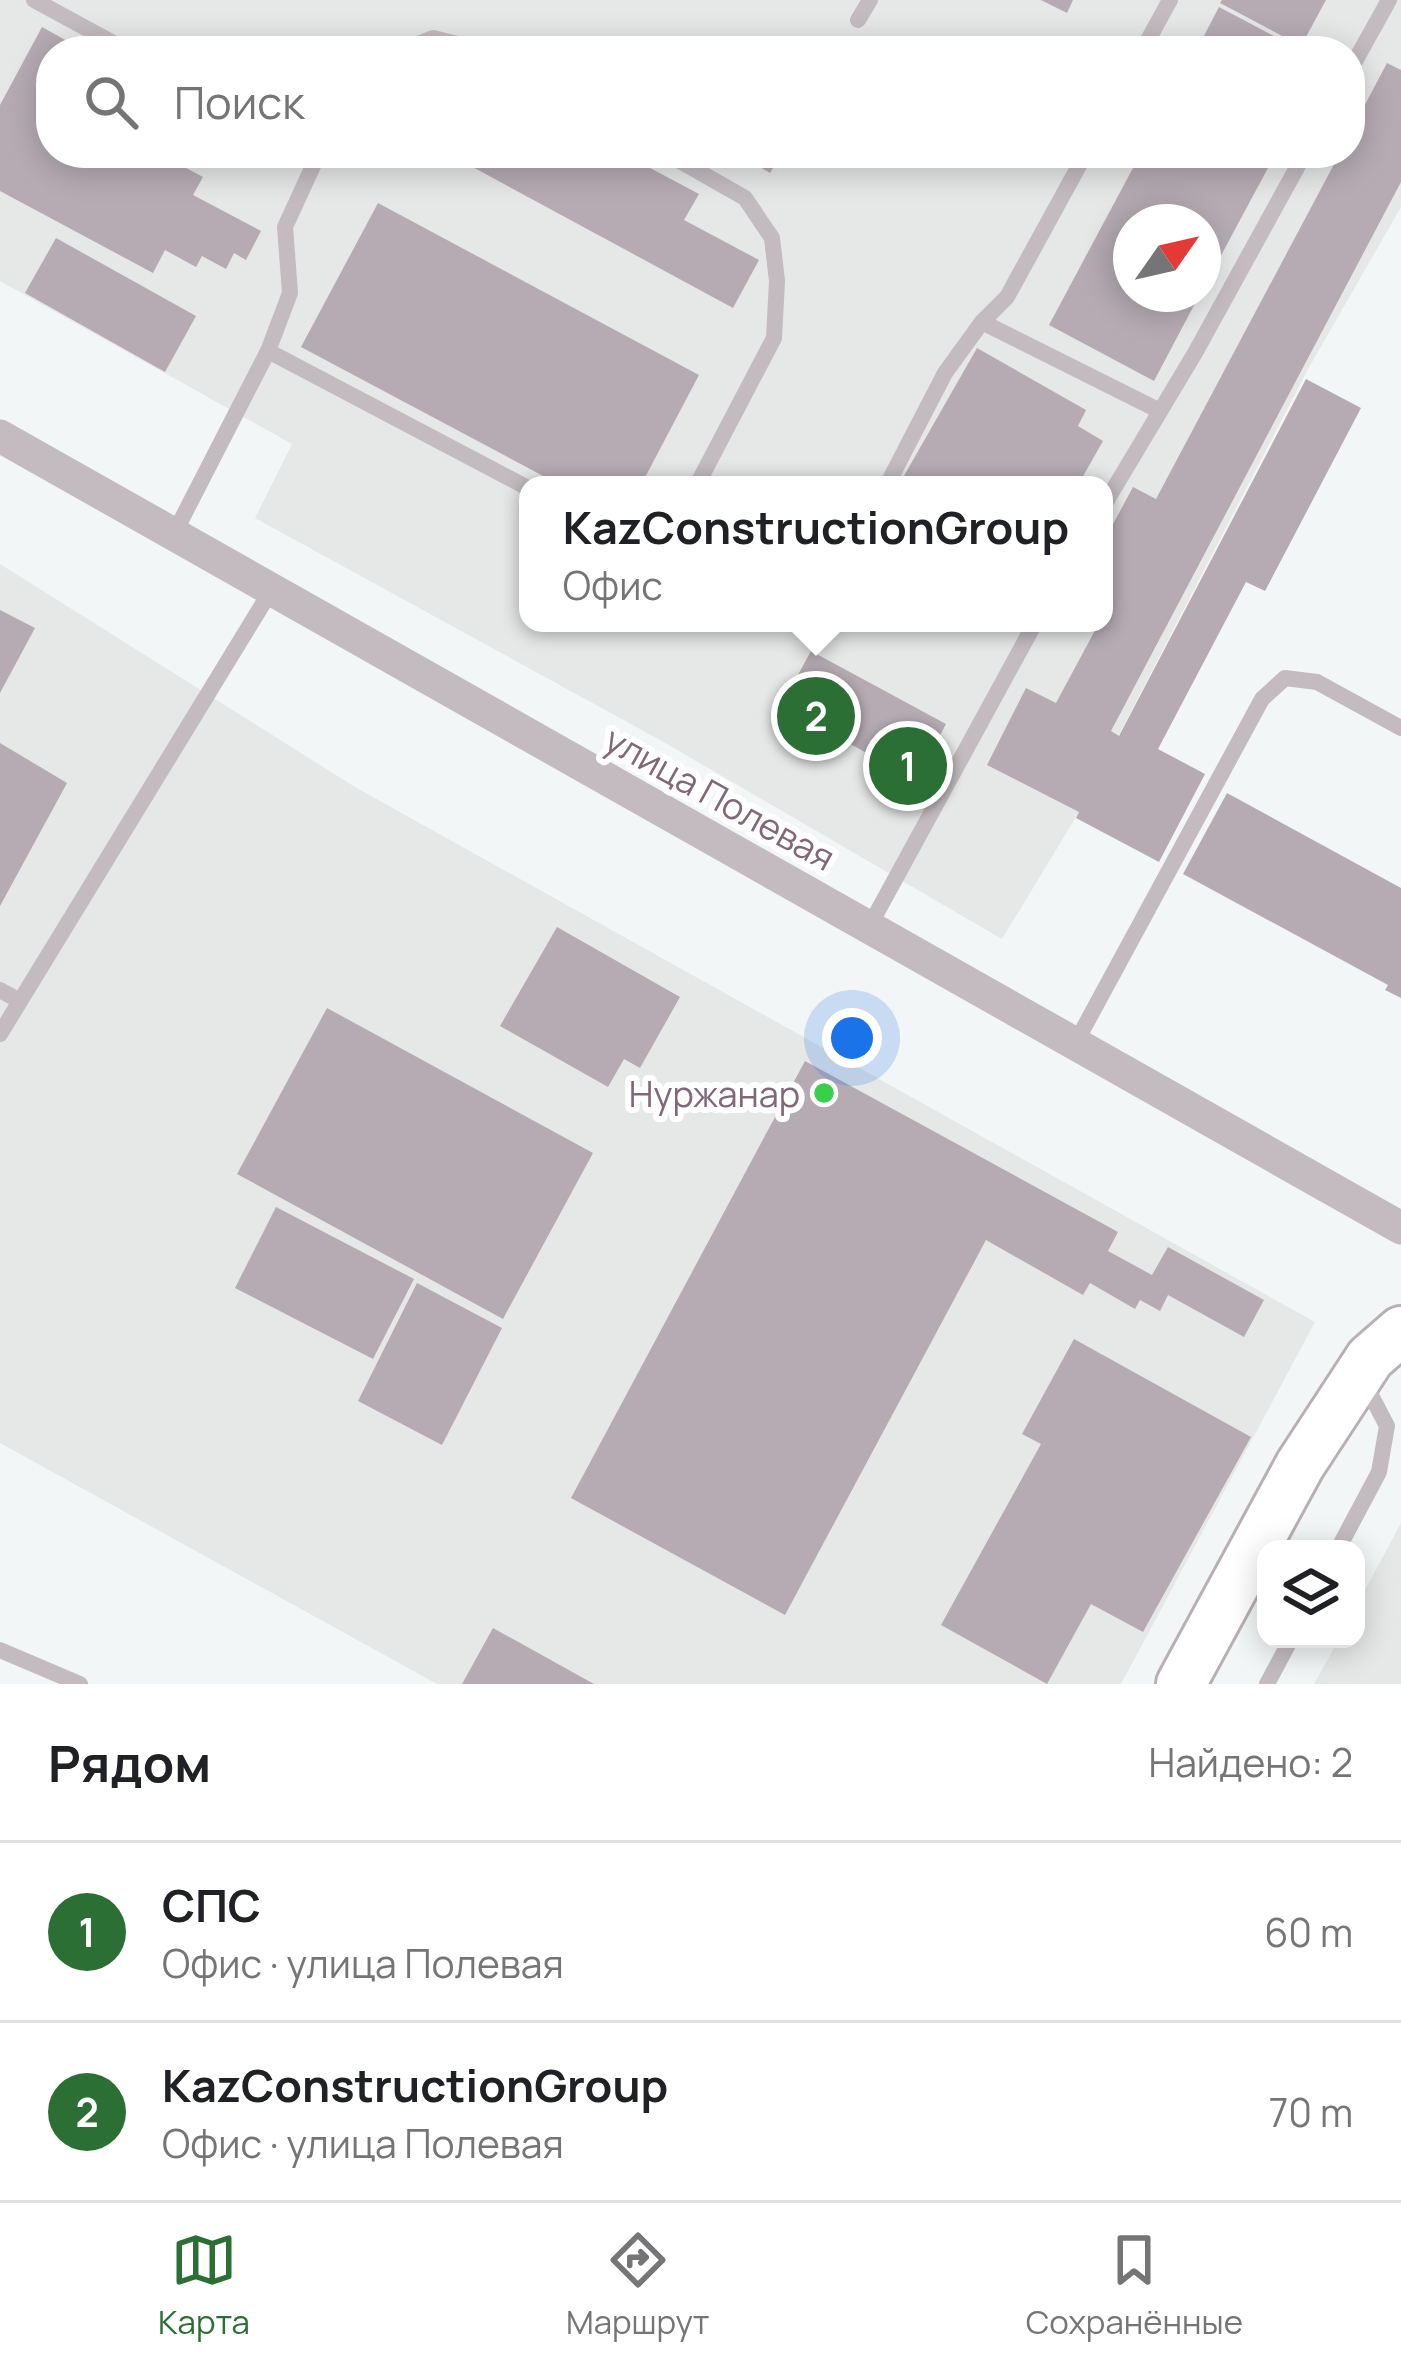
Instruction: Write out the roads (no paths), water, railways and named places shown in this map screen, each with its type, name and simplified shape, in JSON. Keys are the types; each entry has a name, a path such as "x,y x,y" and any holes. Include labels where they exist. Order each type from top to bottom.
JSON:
{"street":[{"name":"улица Полевая","path":"0,436 1401,1228"},
{"path":"1181,1684 1300,1465 1370,1358 1401,1331"}],"lane":[{"path":"34,0 100,36"},
{"path":"858,20 870,0"},
{"path":"1150,36 1169,0"},
{"path":"1365,43 1389,0"},
{"path":"174,534 268,351 290,293 285,227 312,168"},
{"path":"692,168 745,198 772,238 777,280 774,338 702,476"},
{"path":"892,476 945,373 1007,297 1078,168"},
{"path":"1113,490 1296,168"},
{"path":"982,322 1160,411"},
{"path":"268,351 519,483"},
{"path":"0,1034 272,589"},
{"path":"869,927 1026,632"},
{"path":"1075,1044 1262,699 1285,678 1317,682 1401,728"},
{"path":"0,990 20,1001"},
{"path":"1344,1540 1379,1472 1387,1426 1359,1374"},
{"path":"1267,1684 1286,1648"},
{"path":"0,1650 80,1684"}],"place":[{"name":"KazConstructionGroup","path":"816,716"},
{"name":"СПС","path":"908,766"},
{"name":"Нуржанар","path":"824,1093"}]}
